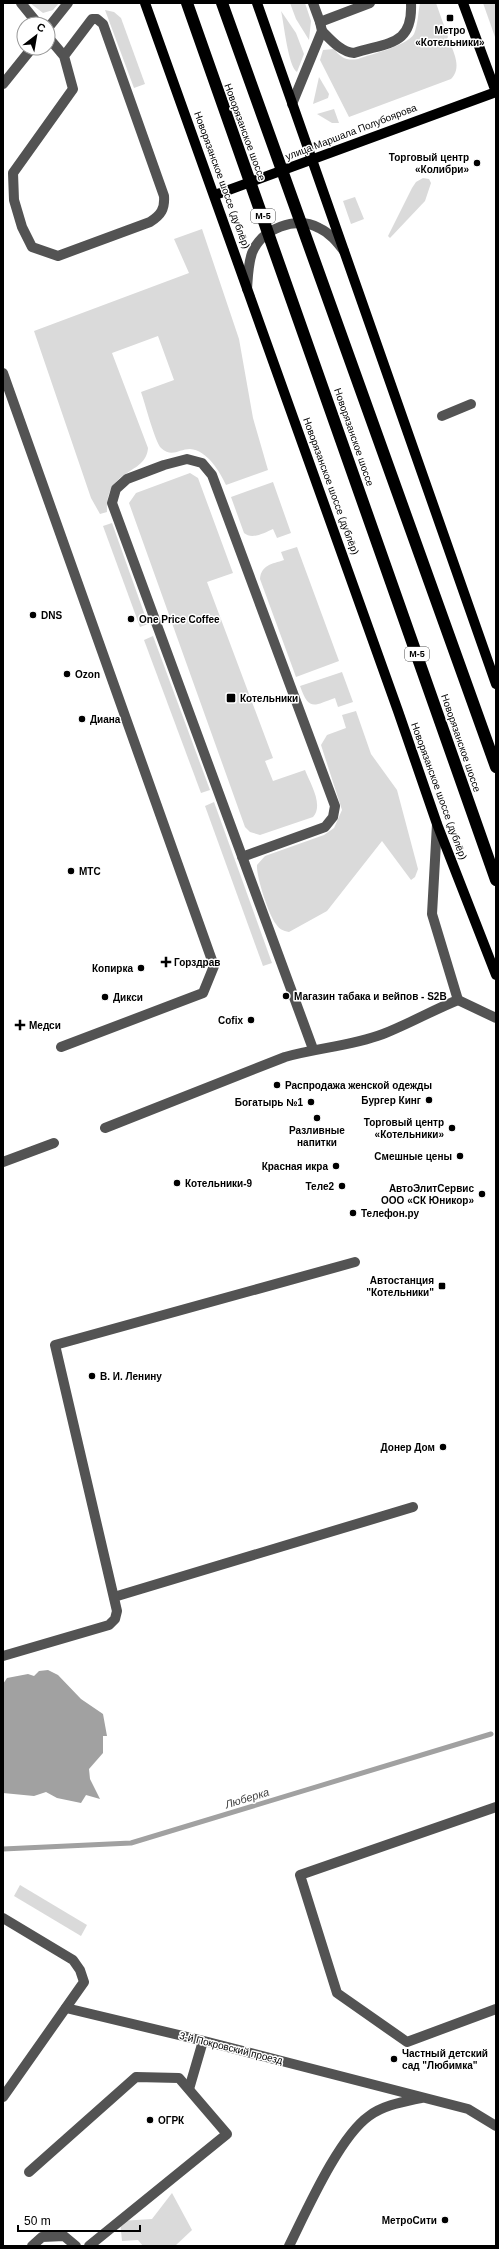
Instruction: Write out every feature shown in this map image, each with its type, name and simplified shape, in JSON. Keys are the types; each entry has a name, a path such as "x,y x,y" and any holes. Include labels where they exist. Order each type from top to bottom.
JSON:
{"highway":[{"name":"Новорязанское шоссе","path":"187,3 496,880"},
{"name":"Новорязанское шоссе","path":"222,3 369,417 496,767"}],"main road":[{"path":"257,3 496,684"},
{"path":"464,3 496,92"},
{"name":"Новорязанское шоссе (дублёр)","path":"145,5 215,195 247,289 396,704 437,824 496,975"},
{"name":"улица Маршала Полубоярова","path":"215,195 312,161 427,116 496,92"}],"street":[{"path":"21,3 32,16"},
{"path":"56,18 68,3"},
{"path":"313,3 321,26 339,47 347,52 354,53 401,38 409,29 412,19 411,3"},
{"path":"292,104 321,26 370,3"},
{"path":"56,46 64,56 73,89 13,173 14,200 22,227 32,247 58,256 150,222 160,216 165,206 164,196 103,24 97,19 92,19 64,56"},
{"path":"3,84 26,56"},
{"path":"247,289 248,269 253,251 262,238 275,229 291,223 307,224 320,228 332,237 345,252"},
{"path":"3,374 214,966 203,993 61,1047"},
{"path":"442,416 471,404"},
{"path":"242,857 325,827 332,817 335,806 212,475 202,463 188,458 127,479 116,489 112,503 242,857 313,1049"},
{"path":"437,824 432,914 458,1000"},
{"path":"104,1128 285,1057 313,1049 349,1044 384,1034 429,1012 458,1000 496,1018"},
{"path":"3,1162 54,1143"},
{"path":"3,1656 109,1625 115,1619 117,1611 55,1345 355,1262"},
{"path":"114,1597 413,1507"},
{"path":"496,1807 300,1875 337,1993 407,2042 496,2009"},
{"path":"3,1918 73,1960 80,1970 84,1982 3,2097"},
{"name":"3-й Покровский проезд","path":"66,2008 468,2108 496,2126"},
{"path":"189,2089 203,2041"},
{"path":"29,2172 136,2076 179,2078 227,2134 90,2246"},
{"path":"289,2246 346,2139 368,2116 386,2106 423,2097"},
{"path":"32,2246 42,2237 64,2236 76,2246"}],"shaded area":[{"path":"30,3 59,3 53,10 43,13"},
{"path":"290,3 305,3 311,21 309,40 296,19"},
{"path":"420,3 436,3 448,37 446,40 450,42 455,56 457,66 454,75 451,79 349,117 320,60 323,50 334,49 344,58 354,60 397,46 414,34"},
{"path":"483,3 496,3 496,37 495,37"},
{"path":"105,10 114,12 121,18 145,84 134,88"},
{"path":"281,11 296,33 304,54 297,72 291,62"},
{"path":"319,77 329,94 328,98 313,104"},
{"path":"334,109 339,123 332,123 317,114"},
{"path":"423,178 429,179 431,183 425,201 390,238 388,236 412,188 416,182"},
{"path":"355,197 364,219 351,224 343,201"},
{"path":"202,229 239,339 253,418 268,470 226,485 212,462 202,453 196,450 186,449 172,453 161,448 153,431 141,392 174,380 158,336 112,353 148,448 146,457 119,479 112,487 108,497 107,512 100,514 91,498 34,331 189,273 174,239"},
{"path":"190,473 198,478 233,573 207,582 273,758 265,761 273,781 305,770 317,800 316,812 313,817 260,835 250,832 245,827 129,503 136,493"},
{"path":"273,482 291,533 277,538 273,529 254,536 247,535 244,533 231,497"},
{"path":"112,523 148,624 140,627 103,526"},
{"path":"297,547 339,661 296,677 260,579 262,571 265,568 271,564 284,560 281,552"},
{"path":"153,636 210,790 201,793 144,640"},
{"path":"342,672 353,702 338,707 335,698 317,704 309,703 306,700 300,686"},
{"path":"356,711 371,754 397,790 418,869 415,877 411,880 382,841 327,911 289,932 285,931 277,926 270,913 261,886 257,865 265,856 324,835 334,828 342,810 321,745 327,735 346,728 342,715"},
{"path":"214,802 272,963 263,966 205,806"},
{"path":"48,1670 58,1675 81,1699 103,1714 107,1736 103,1736 103,1753 89,1769 90,1779 100,1799 86,1795 81,1803 57,1798 46,1792 34,1796 3,1793 3,1684 7,1678 28,1674 34,1676 39,1671"},
{"path":"20,1885 87,1925 81,1936 14,1896"},
{"path":"172,2193 192,2230 175,2246 143,2246 138,2240 122,2241 120,2221 152,2219"}],"waterway":[{"name":"Люберка","path":"3,1849 131,1843 491,1734"}],"place":[{"name":"Метро «Котельники»","path":"450,18"},
{"name":"Торговый центр «Колибри»","path":"477,163"},
{"name":"DNS","path":"33,615"},
{"name":"One Price Coffee","path":"131,619"},
{"name":"Ozon","path":"67,674"},
{"name":"Котельники","path":"231,698"},
{"name":"Диана","path":"82,719"},
{"name":"МТС","path":"71,871"},
{"name":"Горздрав","path":"166,962"},
{"name":"Копирка","path":"141,968"},
{"name":"Магазин табака и вейпов - S2B","path":"286,996"},
{"name":"Дикси","path":"105,997"},
{"name":"Cofix","path":"251,1020"},
{"name":"Медси","path":"20,1025"},
{"name":"Распродажа женской одежды","path":"277,1085"},
{"name":"Бургер Кинг","path":"429,1100"},
{"name":"Богатырь №1","path":"311,1102"},
{"name":"Разливные напитки","path":"317,1118"},
{"name":"Торговый центр «Котельники»","path":"452,1128"},
{"name":"Смешные цены","path":"460,1156"},
{"name":"Красная икра","path":"336,1166"},
{"name":"Котельники-9","path":"177,1183"},
{"name":"Теле2","path":"342,1186"},
{"name":"АвтоЭлитСервис ООО «СК Юникор»","path":"482,1194"},
{"name":"Телефон.ру","path":"353,1213"},
{"name":"Автостанция \"Котельники\"","path":"442,1286"},
{"name":"В. И. Ленину","path":"92,1376"},
{"name":"Донер Дом","path":"443,1447"},
{"name":"Частный детский сад \"Любимка\"","path":"394,2059"},
{"name":"ОГРК","path":"150,2120"},
{"name":"МетроСити","path":"445,2220"}]}
